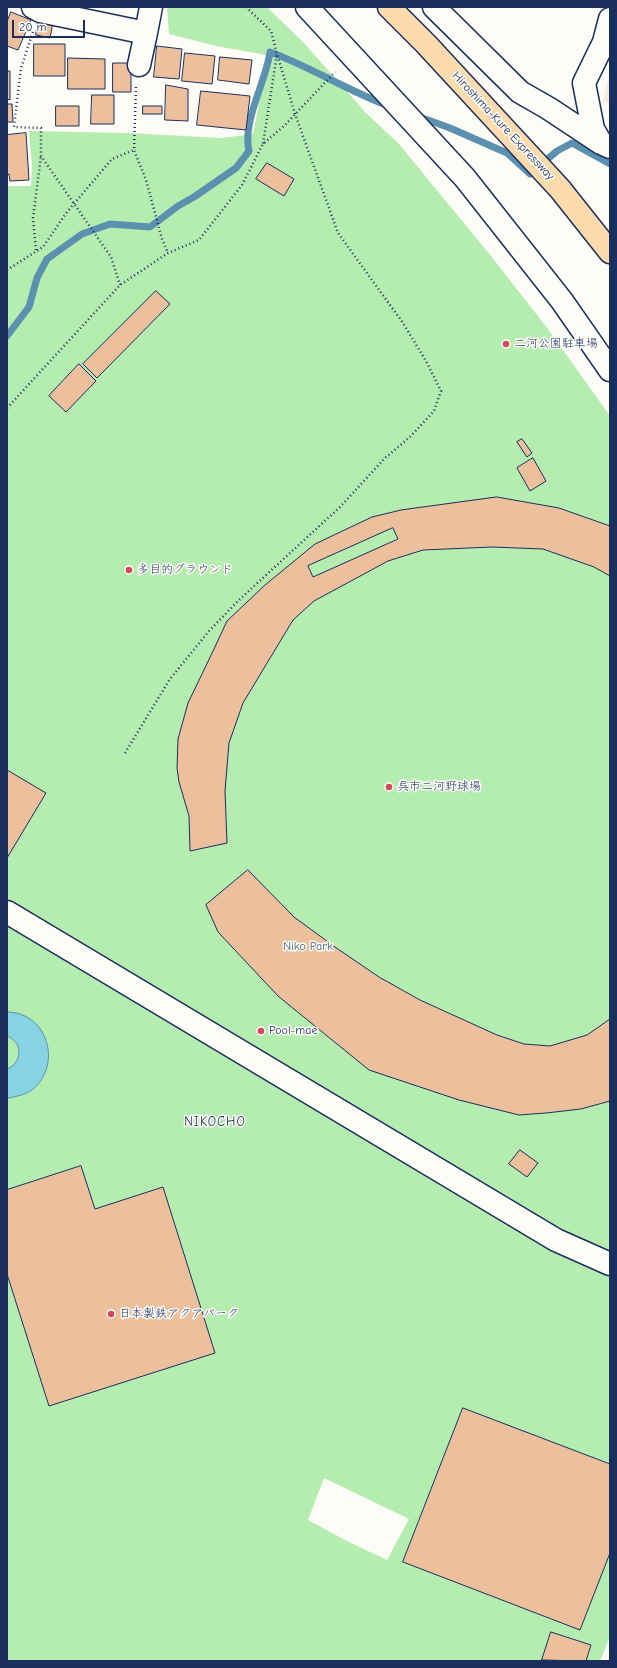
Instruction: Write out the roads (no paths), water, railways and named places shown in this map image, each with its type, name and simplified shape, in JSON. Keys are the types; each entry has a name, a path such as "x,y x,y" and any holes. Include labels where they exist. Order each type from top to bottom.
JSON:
{"highway":[{"name":"Hiroshima-Kure Expressway","path":"389,7 426,44 560,189 610,252"}],"street":[{"path":"139,65 151,7"},
{"path":"307,7 352,54 386,94 464,178 562,301 610,370"},
{"path":"434,7 520,92 548,108 605,145"},
{"path":"36,9 146,33"},
{"path":"605,145 593,129 584,83 604,42 610,19"},
{"path":"7,912 556,1240 610,1264"}],"water":[{"path":"7,1012 21,1014 33,1021 41,1030 49,1054 47,1067 42,1079 32,1090 9,1098 7,1098 7,1069 16,1062 19,1052 16,1043 7,1036"}],"waterway":[{"path":"7,336 29,307 37,278 47,259 82,234 110,224 150,227 178,206 194,197 236,168 249,151 249,127 268,64 270,52 389,106"},
{"path":"417,116 450,128 507,153 530,174 557,151 572,143 610,164"}],"place":[{"name":"二河公園駐車場","path":"506,344"},
{"name":"多目的グラウンド","path":"129,570"},
{"name":"呉市二河野球場","path":"389,787"},
{"name":"Pool-mae","path":"261,1031"},
{"name":"日本製鉄アクアパーク","path":"111,1314"}],"district":[{"name":"NIKOCHO","path":"215,1122"}],"park label":[{"name":"Niko Park","path":"308,947"}]}
